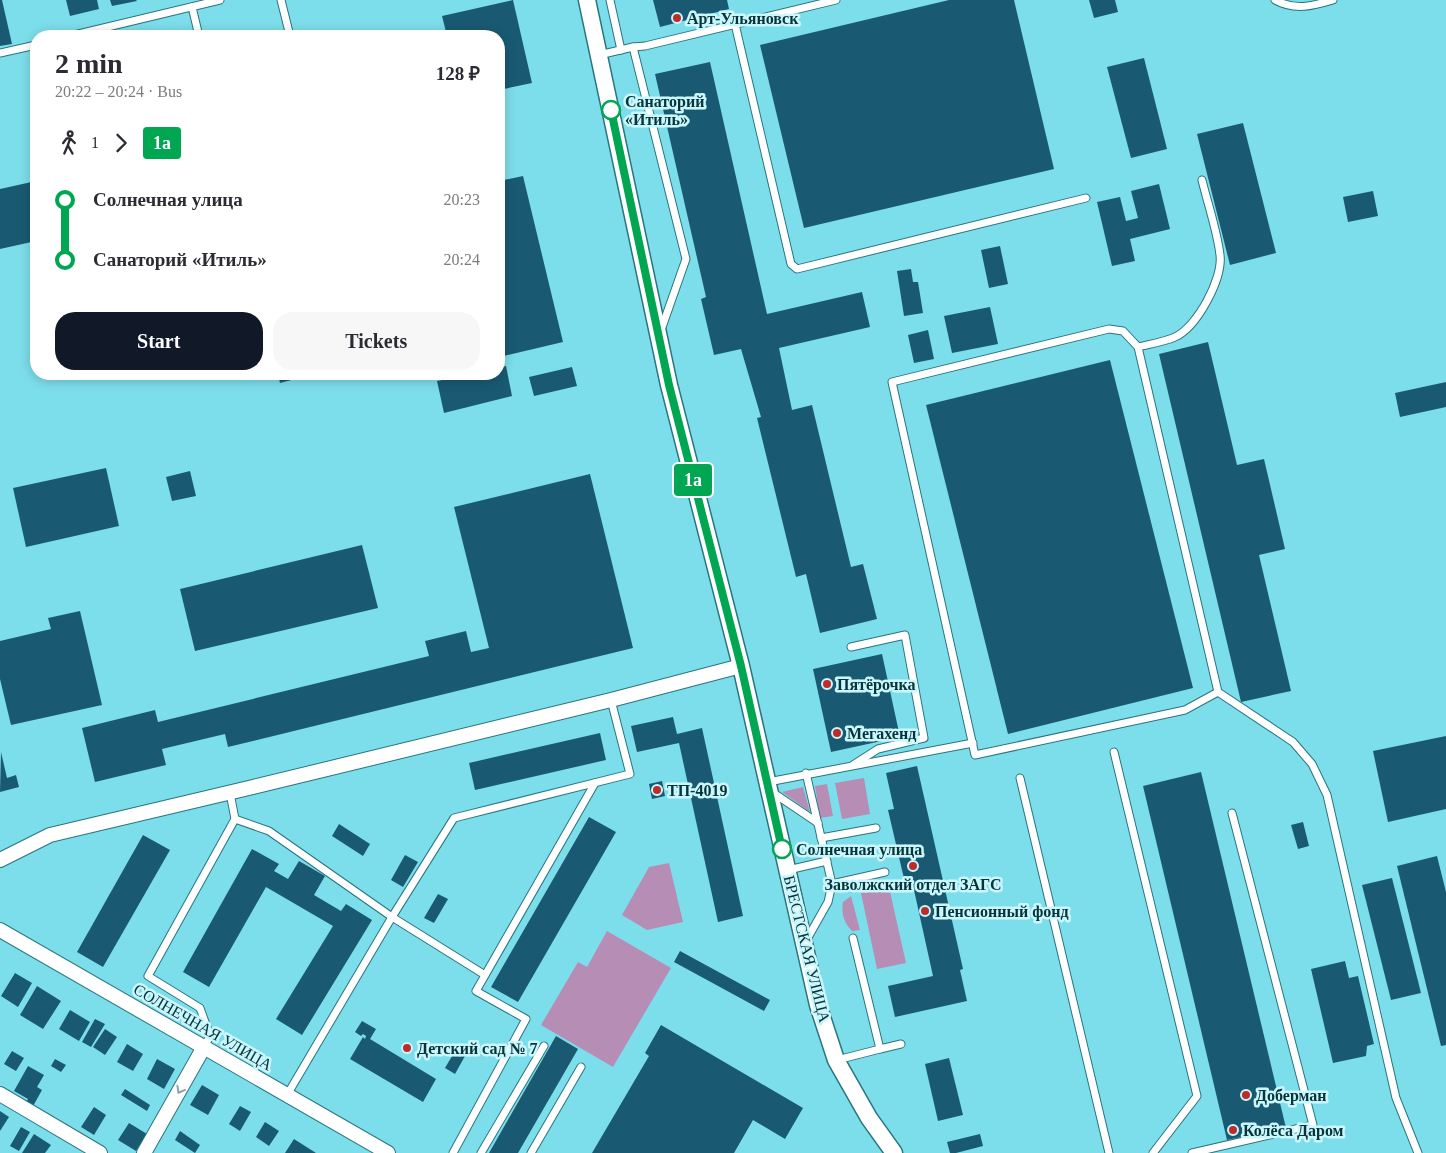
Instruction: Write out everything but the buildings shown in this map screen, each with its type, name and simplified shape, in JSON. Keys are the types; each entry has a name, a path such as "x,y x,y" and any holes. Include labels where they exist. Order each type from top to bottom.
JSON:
{"street":[{"name":"БРЕСТСКАЯ УЛИЦА","path":"587,0 669,385 741,666 818,1005 836,1060 869,1118 894,1153"},
{"path":"0,860 50,835 611,700 741,666"},
{"name":"СОЛНЕЧНАЯ УЛИЦА","path":"0,930 388,1153"},
{"path":"144,1153 204,1047"},
{"path":"0,1094 100,1153"}],"lane":[{"path":"108,30 220,0"},
{"path":"281,0 288,30"},
{"path":"610,0 621,50"},
{"path":"599,56 735,24 815,2 836,0"},
{"path":"1275,0 1294,7 1309,7 1333,0"},
{"path":"192,7 198,30"},
{"path":"735,24 791,264 797,269 1086,198"},
{"path":"0,53 30,46"},
{"path":"633,47 686,259 659,337"},
{"path":"1138,347 1176,337 1188,328 1203,310 1218,277 1221,257 1202,180"},
{"path":"1218,692 1185,710 976,755 892,382 1110,329 1123,332 1138,347 1218,692 1294,742 1312,764 1327,796 1396,1098 1418,1153"},
{"path":"851,648 905,635 924,738 878,749 853,765"},
{"path":"287,1095 392,917 454,818 630,774 611,700"},
{"path":"768,786 806,773 973,743"},
{"path":"1114,752 1197,1096 1153,1153"},
{"path":"804,944 828,902 832,884 806,773"},
{"path":"1020,778 1109,1153"},
{"path":"453,1153 526,1019 476,991 594,782"},
{"path":"768,786 818,823"},
{"path":"204,1047 210,1036 200,1008 148,976 235,819 230,793"},
{"path":"1192,1153 1313,1125 1232,813"},
{"path":"235,819 269,831 392,917 485,975"},
{"path":"821,838 876,828"},
{"path":"788,870 827,861"},
{"path":"832,884 885,872"},
{"path":"853,938 880,1049"},
{"path":"836,1060 901,1044"},
{"path":"481,1153 544,1046"},
{"path":"531,1153 581,1067"}],"shaded area":[{"path":"864,778 870,814 842,819 835,783"},
{"path":"827,784 833,816 820,818 815,786"},
{"path":"803,787 810,812 782,792"},
{"path":"669,863 683,922 647,930 622,915 649,867"},
{"path":"889,887 906,963 877,969 861,893"},
{"path":"851,896 860,930 852,931 844,918 843,902"},
{"path":"607,931 671,968 613,1067 541,1025 578,962 587,967"}],"bus line":[{"name":"1а","path":"611,110 669,385 741,666 782,849"}],"place":[{"name":"Арт-Ульяновск","path":"677,18"},
{"name":"Санаторий «Итиль»","path":"611,110"},
{"name":"Пятёрочка","path":"827,684"},
{"name":"Мегахенд","path":"837,733"},
{"name":"ТП-4019","path":"657,790"},
{"name":"Солнечная улица","path":"782,849"},
{"name":"Заволжский отдел ЗАГС","path":"913,866"},
{"name":"Пенсионный фонд","path":"925,911"},
{"name":"Детский сад № 7","path":"407,1048"},
{"name":"Доберман","path":"1246,1095"},
{"name":"Колёса Даром","path":"1233,1130"}]}
